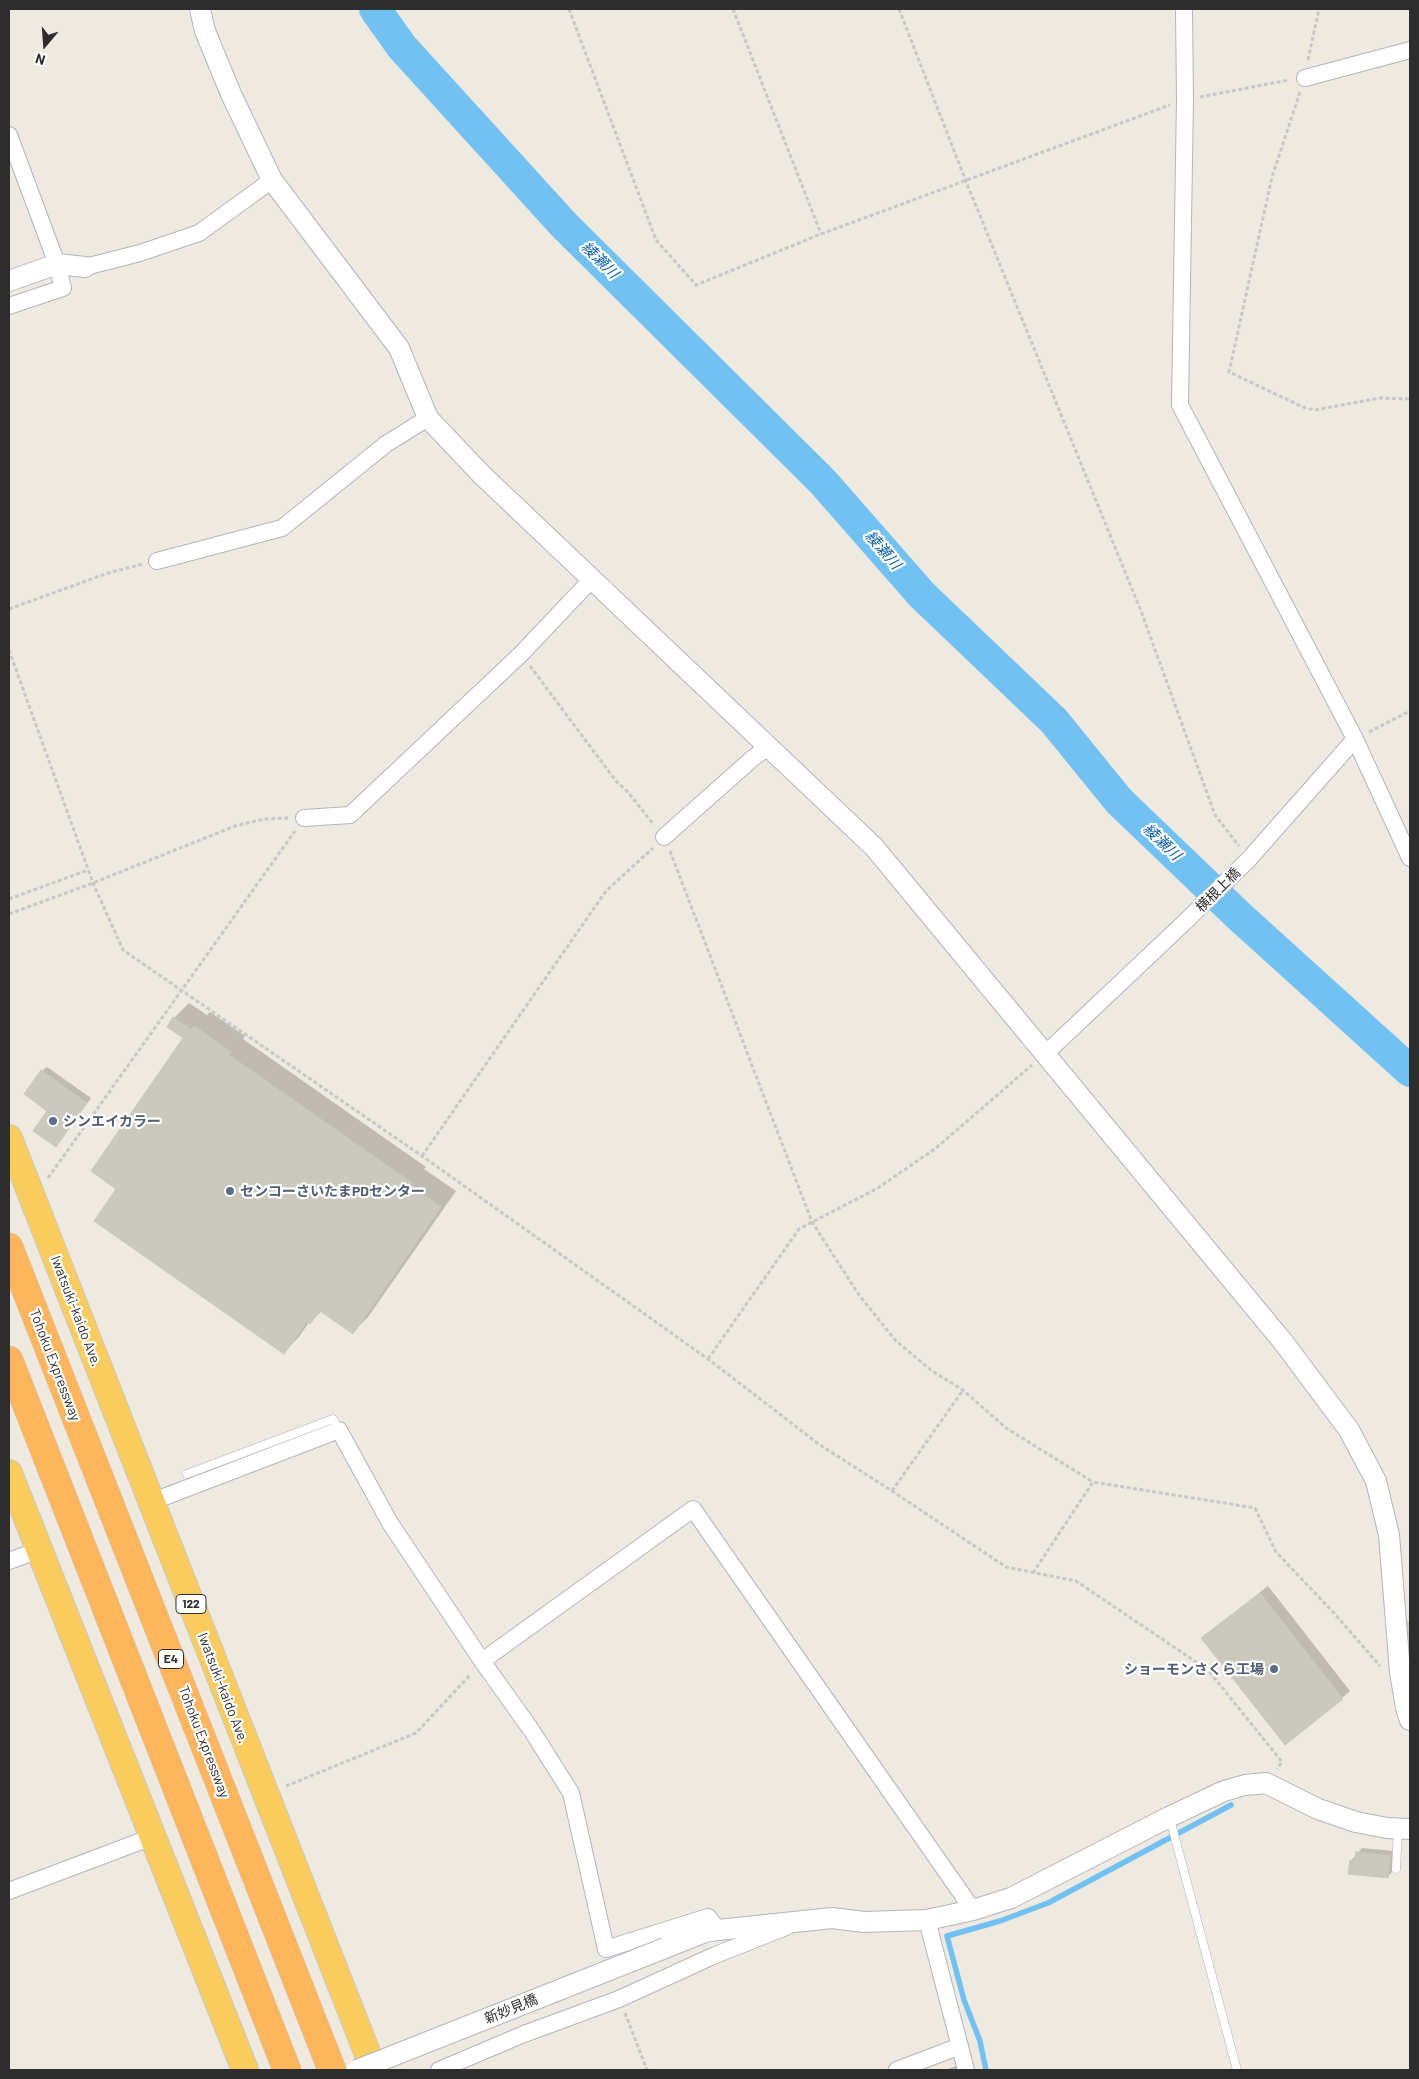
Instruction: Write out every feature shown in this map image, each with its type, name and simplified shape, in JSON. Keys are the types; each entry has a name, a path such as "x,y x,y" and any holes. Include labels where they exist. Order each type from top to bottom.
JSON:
{"highway":[{"name":"Iwatsuki-kaido Ave.","path":"9,1138 374,2070"},
{"name":"Tohoku Expressway","path":"9,1247 332,2070"},
{"path":"9,1360 287,2070"},
{"path":"9,1473 245,2070"}],"street":[{"path":"200,9 205,31 231,94 272,180 399,348 428,418 481,474 874,847 1284,1343 1349,1430 1376,1481 1389,1535 1400,1672 1410,1720"},
{"path":"1184,9 1185,100 1180,405 1354,739 1410,858"},
{"path":"1305,78 1410,50"},
{"path":"9,134 58,264 63,288 9,306"},
{"path":"9,281 58,264 84,267 140,253 199,233 272,180"},
{"path":"157,561 282,528 386,444 428,418"},
{"path":"304,818 350,815 521,654 592,580"},
{"name":"横根上橋","path":"1044,1055 1249,859 1354,739"},
{"path":"664,837 769,746"},
{"path":"151,1502 339,1430 390,1522 482,1661 532,1731 570,1793 606,1949 708,1917 718,1930"},
{"path":"482,1661 693,1509 973,1910"},
{"path":"9,1561 39,1550"},
{"path":"1266,1783 1318,1809 1356,1822 1404,1828"},
{"name":"新妙見橋","path":"357,2070 705,1932 832,1918 864,1922 927,1920 973,1910 1011,1898 1224,1791 1246,1785 1266,1783"},
{"path":"9,1891 152,1837"},
{"path":"439,2070 524,2034 619,1999 713,1956 805,1920"},
{"path":"927,1920 966,2070"},
{"path":"897,2070 960,2046"}],"lane":[{"path":"187,1474 333,1419 339,1430"},
{"path":"1169,1817 1237,2070"},
{"path":"1396,1869 1404,1828"}],"path":[{"path":"569,9 656,240 696,284 964,179 1185,100 1305,78"},
{"path":"733,9 821,234"},
{"path":"899,9 964,179 1141,611 1215,815 1249,859"},
{"path":"1319,9 1305,78 1272,177 1229,372 1303,407 1315,410 1380,398 1410,399"},
{"path":"9,609 108,573 157,561"},
{"path":"9,650 88,870 123,950 422,1156 708,1359 820,1445 1006,1567 1076,1582 1208,1670 1282,1762 1266,1783"},
{"path":"521,654 616,781 627,791 664,837 812,1222 859,1295 895,1340 932,1370 962,1390 1006,1428 1093,1482 1255,1508 1276,1552 1333,1612 1381,1667 1400,1672"},
{"path":"1354,739 1410,710"},
{"path":"9,914 93,883 235,826 265,819 304,818"},
{"path":"36,1207 50,1173 182,992 304,818"},
{"path":"422,1156 606,891 664,837"},
{"path":"9,899 88,870"},
{"path":"708,1359 799,1229 878,1188 936,1148 1044,1055"},
{"path":"892,1491 962,1390"},
{"path":"1033,1572 1093,1482"},
{"path":"265,1795 416,1734 482,1661"},
{"path":"619,1999 647,2070"}],"building":[{"path":"173,1017 191,1030 194,1026 231,1052 229,1055 412,1183 410,1185 441,1207 353,1334 320,1311 310,1324 307,1322 284,1354 94,1221 116,1189 91,1171 183,1038 167,1027"},
{"path":"41,1070 87,1103 56,1147 33,1131 47,1111 24,1094"},
{"path":"1260,1593 1343,1699 1285,1745 1201,1638"},
{"path":"1405,1622 1410,1622 1410,1651 1408,1651"},
{"path":"1356,1852 1390,1856 1388,1878 1348,1874 1350,1860 1355,1861"}],"waterway":[{"name":"綾瀬川","path":"375,9 402,47 564,225 823,482 922,595 1054,721 1119,801 1239,916 1410,1071"},
{"path":"986,2070 980,2041 964,2000 947,1936 1000,1921 1048,1903 1231,1805"}],"place":[{"name":"シンエイカラー","path":"53,1121"},
{"name":"センコーさいたまPDセンター","path":"230,1191"},
{"name":"ショーモンさくら工場","path":"1274,1669"}]}
